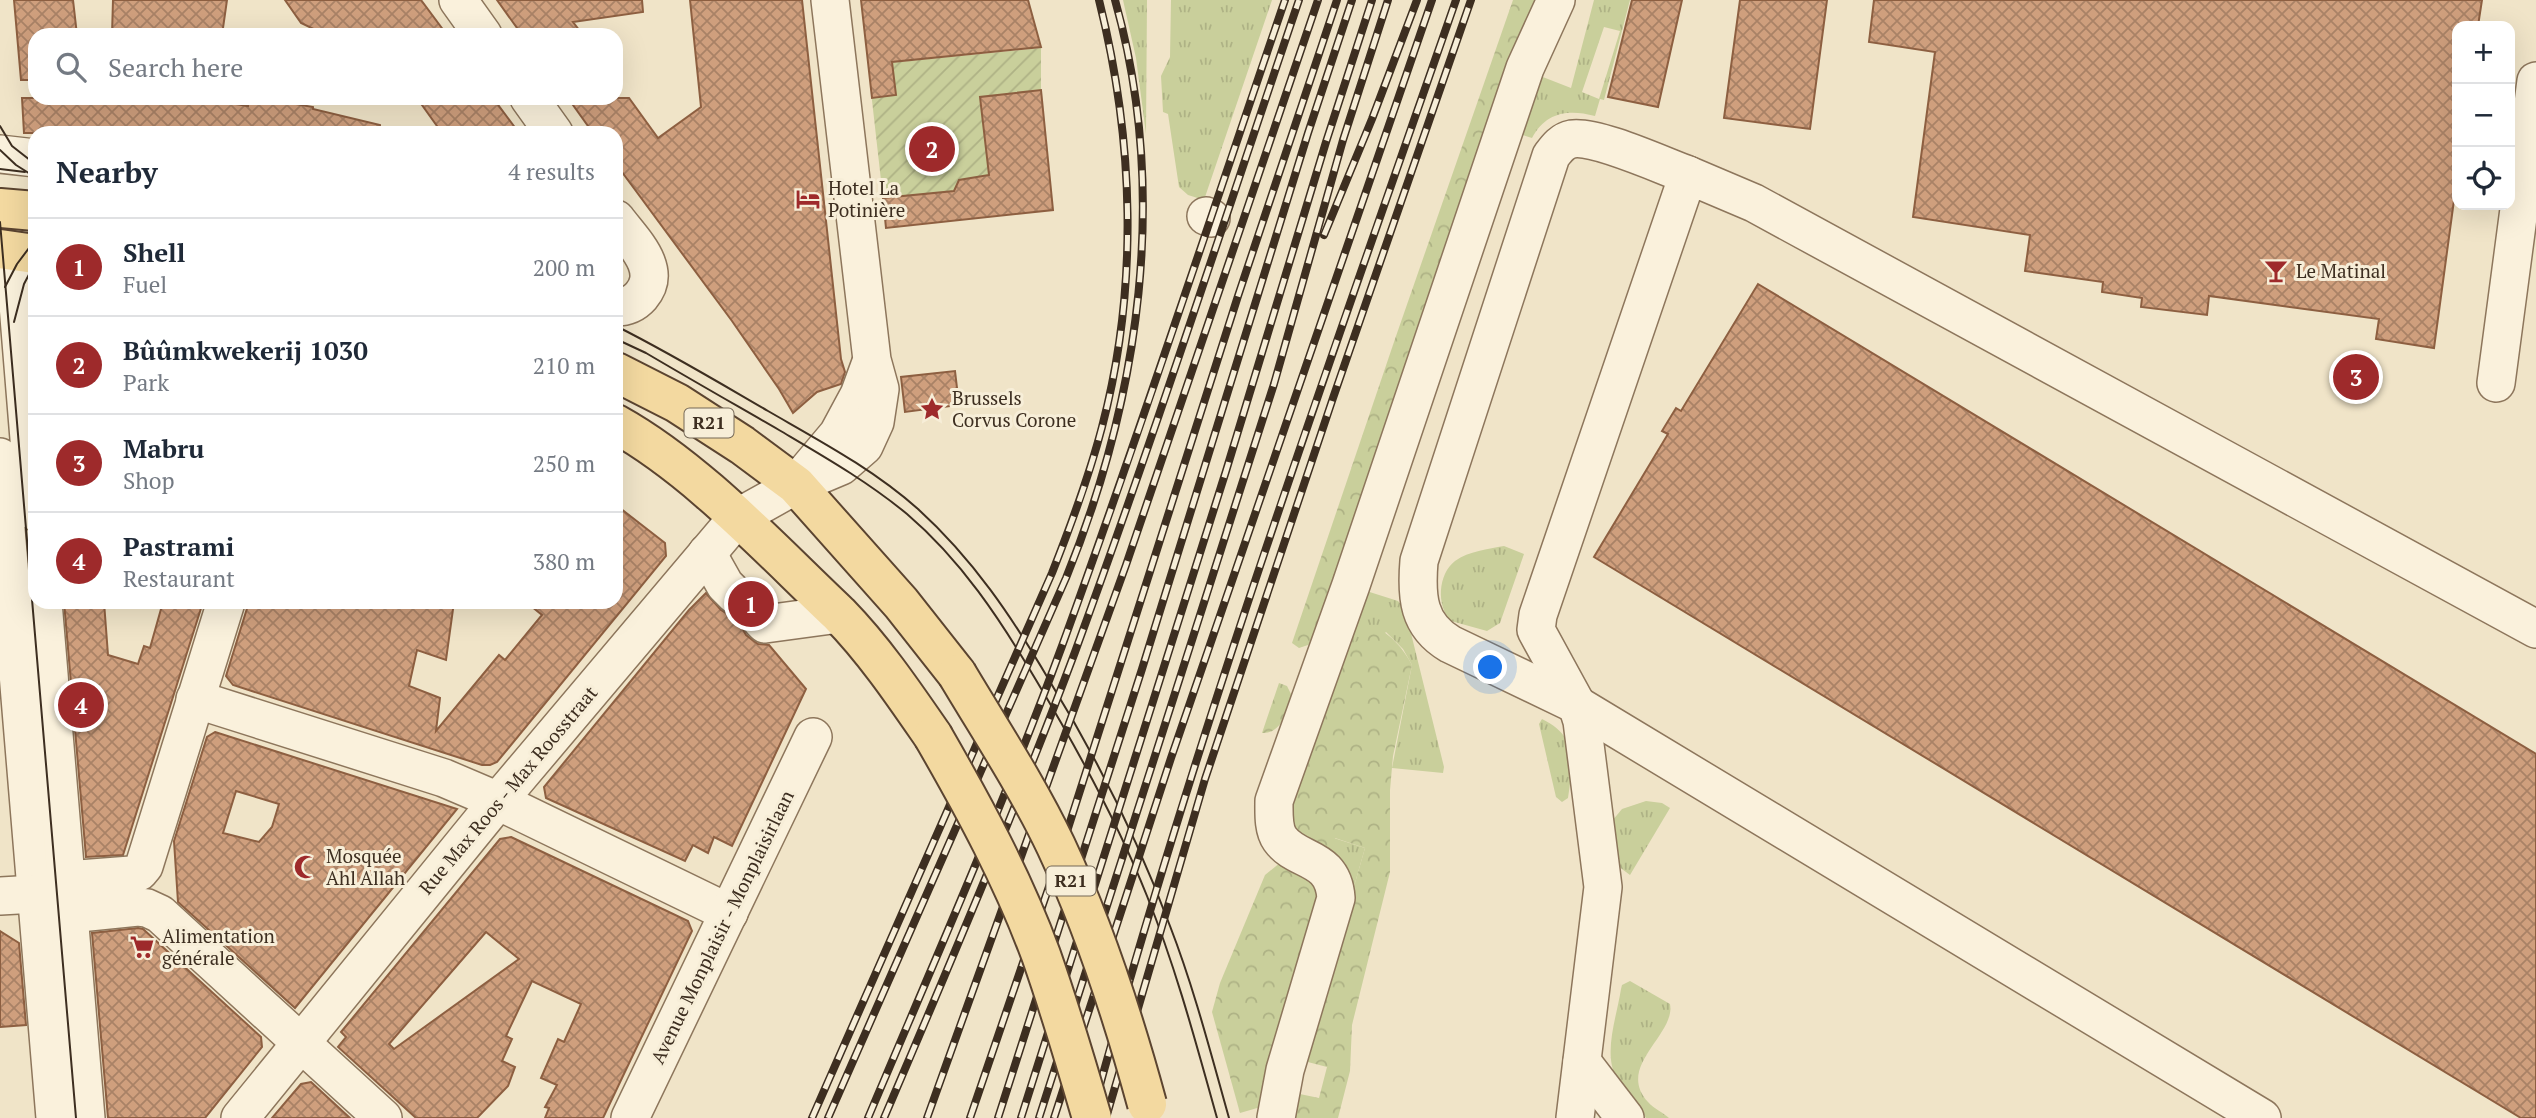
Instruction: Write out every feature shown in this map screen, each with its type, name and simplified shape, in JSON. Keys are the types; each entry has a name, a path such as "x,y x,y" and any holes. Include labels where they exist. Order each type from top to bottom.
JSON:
{"main road":[{"path":"0,208 28,211"},
{"path":"0,251 28,253"},
{"name":"R21","path":"623,376 677,403 742,445 796,485 901,603 957,674 1024,784 1056,846 1087,918 1115,996 1150,1113"},
{"name":"R21","path":"623,428 685,472 839,614 893,678 933,736 990,839 1041,954 1070,1040 1092,1118"}],"street":[{"path":"458,0 478,28"},
{"name":"Rue Max Roos - Max Roosstraat","path":"240,1118 498,801 737,518 796,485 841,466 864,446 875,422 880,388 872,360 830,0"},
{"path":"1276,1118 1285,1070 1336,898 1335,888 1324,869 1281,840 1275,828 1274,801 1351,585 1525,68 1556,0"},
{"path":"2496,383 2536,81"},
{"path":"534,105 549,126"},
{"path":"2262,1118 1577,705 1437,636 1428,626 1419,597 1419,561 1551,156 1560,144 1573,139 1590,140 1688,175 1754,203 2536,629"},
{"path":"0,154 28,157"},
{"path":"1580,1113 1582,1062 1604,887 1583,730 1577,705 1536,630 1538,615 1688,175"},
{"path":"623,229 648,264 650,273 645,291 631,304 623,306"},
{"path":"0,251 15,268 28,427"},
{"path":"0,457 43,896 55,1118"},
{"path":"707,553 725,585 765,624 839,614"},
{"path":"43,609 43,896 86,1118"},
{"path":"43,896 131,875 144,866 224,609"},
{"path":"195,699 444,778 498,801 729,912"},
{"name":"Avenue Monplaisir - Monplaisirlaan","path":"630,1118 813,737"},
{"path":"43,896 147,908 160,914 383,1118"},
{"path":"1582,1062 1625,1118"}],"green space":[{"path":"1123,0 1147,0 1146,134 1136,58"},
{"path":"1171,0 1272,0 1204,200 1188,195 1179,187 1168,114 1163,112 1161,76 1170,57"},
{"path":"1513,0 1546,0 1316,638 1299,648 1292,643"},
{"path":"1594,0 1630,0 1604,100 1600,99 1595,116 1576,113 1559,115 1544,123 1532,138 1510,131 1530,72 1571,88","holes":["1604,27 1620,31 1599,99 1582,92"]},
{"path":"1041,48 1041,90 981,97 989,175 959,180 954,191 883,198 868,65"},
{"path":"1504,546 1524,554 1500,623 1487,631 1451,621 1441,599 1442,582 1449,567 1466,555"},
{"path":"1357,588 1398,601 1405,609 1444,767 1443,773 1392,768 1412,665 1403,649 1386,632 1319,706"},
{"path":"1375,626 1396,643 1412,665 1393,756 1390,790 1390,872 1352,1025 1350,1071 1338,1118 1291,1118 1295,1093 1319,1098 1327,1067 1304,1061 1365,848 1335,838 1331,861 1298,842 1280,803 1302,738 1356,642"},
{"path":"1279,683 1287,686 1293,698 1279,726 1262,733"},
{"path":"1542,719 1562,734 1571,752 1568,798 1562,802 1556,797 1539,724"},
{"path":"1646,801 1662,803 1670,808 1630,875 1618,866 1612,821 1622,809"},
{"path":"1334,838 1365,848 1295,1093 1331,861"},
{"path":"1281,862 1323,880 1271,1104 1240,1113 1212,1012 1220,983 1265,875"},
{"path":"1630,981 1670,1004 1669,1016 1642,1063 1638,1076 1640,1089 1648,1102 1669,1118 1646,1118 1622,1088 1612,1067 1612,1034 1621,989 1622,985"}],"building":[{"path":"14,0 73,0 76,28 28,28 28,80 21,80"},
{"path":"113,0 227,0 223,28 112,28"},
{"path":"285,0 421,0 442,28 311,28 301,23"},
{"path":"497,0 642,0 643,12 573,22 578,28 517,28"},
{"path":"690,0 802,0 841,359 845,372 841,384 817,392 793,413 732,321 623,173 623,126 588,126 573,105 623,105 623,98 629,98 658,138 701,107"},
{"path":"861,0 1028,0 1041,47 892,62 896,95 872,98"},
{"path":"1632,0 1682,0 1658,107 1608,97"},
{"path":"1740,0 1827,0 1810,129 1724,118"},
{"path":"1874,0 2482,0 2479,21 2452,21 2453,210 2434,348 2376,339 2379,319 2209,296 2207,315 2141,307 2142,298 2102,292 2103,282 2025,271 2030,235 1913,217 1935,52 1869,42"},
{"path":"1041,90 1053,210 886,228 883,198 954,191 959,180 989,175 980,97"},
{"path":"22,98 28,98 28,105 302,105 380,125 28,126 28,133 24,133"},
{"path":"422,105 498,105 514,126 437,126"},
{"path":"1758,284 2536,754 2536,1118 2521,1118 1594,557 1668,434 1662,431 1676,408 1681,411"},
{"path":"955,371 959,405 905,412 901,377"},
{"path":"623,510 665,543 666,556 623,608"},
{"path":"706,593 721,610 730,615 741,615 741,625 746,635 758,644 769,645 806,689 732,846 714,837 708,853 693,845 685,861 546,798 544,787 689,610"},
{"path":"65,609 105,609 108,655 138,664 144,646 150,648 161,609 201,609 123,855 86,857"},
{"path":"247,609 453,609 446,660 417,650 409,686 440,698 436,731 499,655 505,660 542,615 535,609 623,609 497,762 490,765 482,765 233,685 226,676"},
{"path":"215,732 457,809 295,1008 178,902 174,841 207,737","holes":["236,791 279,804 272,827 259,842 223,833"]},
{"path":"511,837 688,921 692,931 603,1118 545,1118 549,1108 545,1107 557,1085 541,1078 558,1039 564,1042 581,1004 532,981 506,1036 512,1039 502,1061 515,1067 508,1086 477,1118 416,1118 338,1047 346,1037 341,1032 500,839","holes":["486,932 519,959 394,1049 389,1044"]},
{"path":"143,929 261,1037 262,1047 205,1118 108,1118 92,933"},
{"path":"0,931 19,943 26,1025 0,1027"},
{"path":"311,1082 350,1118 272,1118 301,1084"}],"tram line":[{"path":"0,126 12,146 28,159"},
{"path":"0,150 28,173"},
{"path":"0,169 25,172"},
{"path":"0,222 28,552"},
{"path":"5,287 28,249"},
{"path":"14,322 28,276"},
{"path":"623,330 807,433 883,481 938,528 974,568 1021,634 1067,709 1130,831 1179,949 1229,1118"},
{"path":"623,342 779,430 876,491 927,532 978,591 1052,706 1123,840 1167,951 1217,1118"},
{"path":"33,609 76,1118"}],"railway":[{"path":"812,1118 1052,573 1079,501 1102,427 1122,320 1128,213 1119,106 1099,0"},
{"path":"828,1118 1066,578 1092,509 1112,438 1128,366 1138,293 1143,219 1141,146 1131,72 1115,0"},
{"path":"868,1118 992,825 1062,646 1285,0"},
{"path":"884,1118 1006,828 1075,652 1161,409 1299,0"},
{"path":"927,1118 1126,565 1318,0"},
{"path":"970,1118 1055,869 1238,296 1337,0"},
{"path":"998,1118 1352,0"},
{"path":"1021,1118 1372,0"},
{"path":"1039,1118 1274,384 1343,140 1388,0"},
{"path":"1324,235 1417,0"},
{"path":"1054,1118 1171,758 1432,0"},
{"path":"1091,1118 1173,836 1217,696 1456,0"},
{"path":"1106,1118 1205,779 1471,0"}],"place":[{"name":"Bûûmkwekerij 1030","path":"932,149"},
{"name":"Hotel La Potinière","path":"808,199"},
{"name":"Le Matinal","path":"2276,271"},
{"name":"Mabru","path":"2356,377"},
{"name":"Brussels Corvus Corone","path":"932,409"},
{"name":"Shell","path":"751,604"},
{"name":"Pastrami","path":"81,705"},
{"name":"Mosquée Ahl Allah","path":"306,867"},
{"name":"Alimentation générale","path":"142,947"}]}
